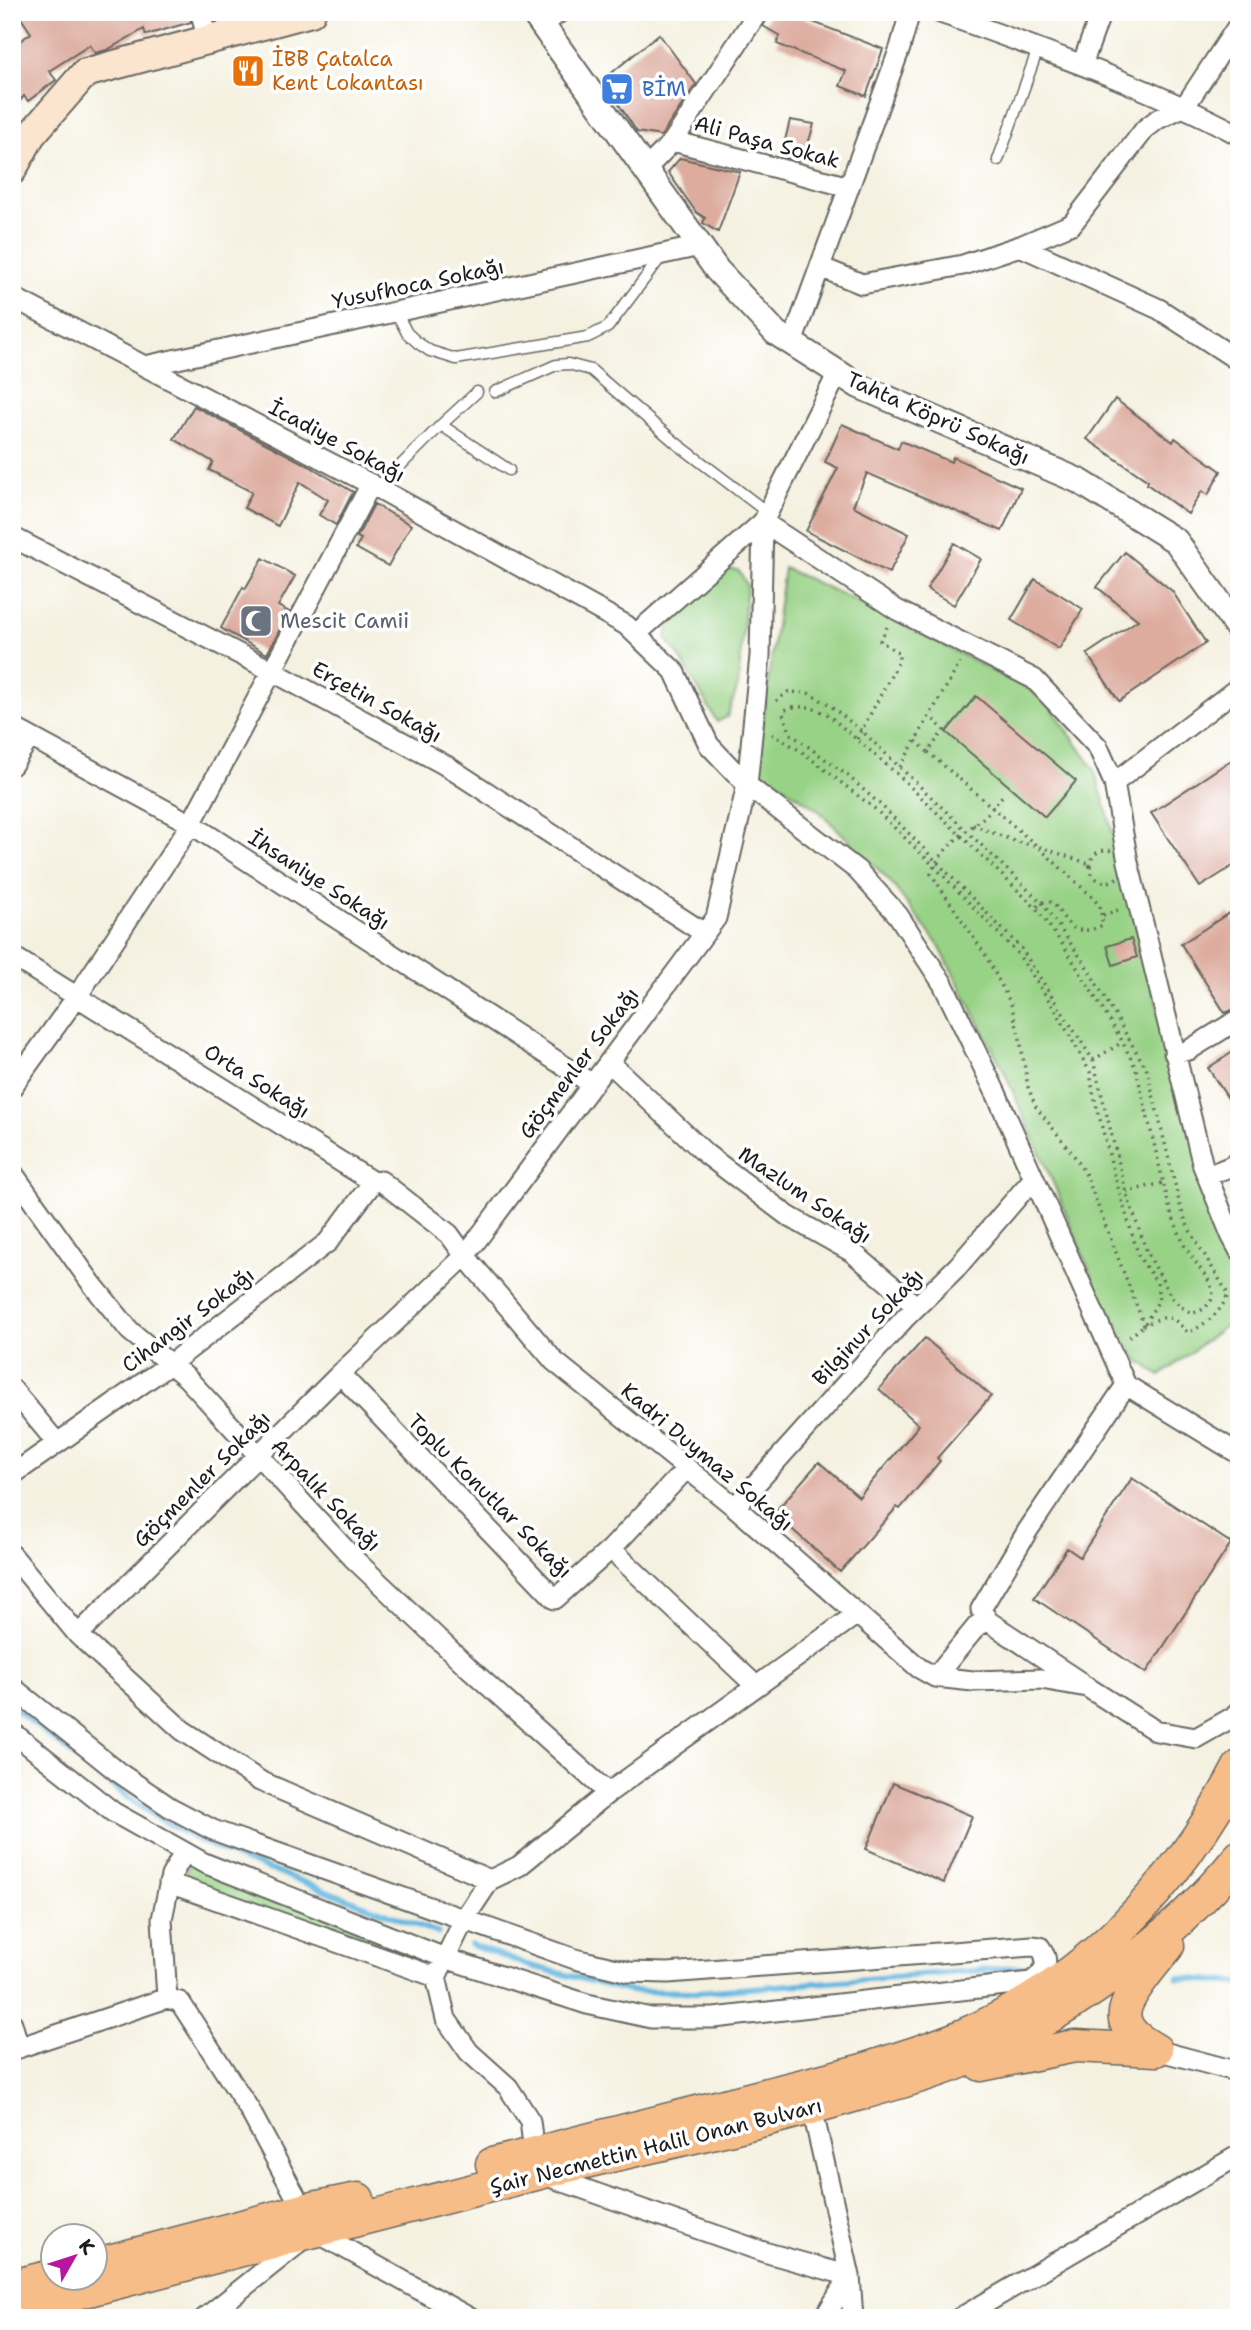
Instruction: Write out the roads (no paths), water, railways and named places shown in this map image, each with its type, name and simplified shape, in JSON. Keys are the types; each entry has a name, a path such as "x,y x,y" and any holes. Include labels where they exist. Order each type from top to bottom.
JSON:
{"main road":[{"path":"12,170 30,135 85,73 311,12"},
{"name":"Şair Necmettin Halil Onan Bulvarı","path":"108,2262 309,2220 537,2163 863,2070 929,2048 999,2018 1067,1973 1119,1931 1151,1900 1197,1838 1239,1767"},
{"name":"Şair Necmettin Halil Onan Bulvarı","path":"537,2163 812,2108 925,2075 966,2060 1081,1997 1124,1966 1203,1898 1239,1857"},
{"path":"1156,2050 1138,2040 1130,2031 1125,2020 1125,2008 1133,1993 1203,1898"},
{"path":"925,2075 1075,2046 1156,2050"},
{"name":"Şair Necmettin Halil Onan Bulvarı","path":"13,2314 309,2220"},
{"path":"12,2286 38,2280"}],"street":[{"path":"201,12 207,40"},
{"path":"645,170 673,141 758,12"},
{"path":"792,343 900,48 910,12"},
{"path":"937,12 1185,106 1239,135"},
{"path":"1082,65 1101,12"},
{"name":"Tahta Köprü Sokağı","path":"545,17 645,170 699,246 717,270 776,333 859,386 1079,481 1176,541 1239,630"},
{"path":"820,267 862,284 963,265 1020,246 1072,224 1144,129 1185,106 1239,24"},
{"name":"Ali Paşa Sokak","path":"673,141 849,187"},
{"name":"Yusufhoca Sokağı","path":"145,366 699,246"},
{"path":"1020,246 1158,309 1239,361"},
{"name":"İcadiye Sokağı","path":"12,297 374,486 626,625 674,671 709,745 747,785 857,870 898,915 943,984 996,1093 1126,1385"},
{"name":"Göçmenler Sokağı","path":"78,1635 340,1374 465,1256 716,918 747,785 760,656 765,518 838,373"},
{"path":"12,1087 78,995 191,824 374,486"},
{"path":"636,634 765,518 897,610 1034,679 1098,747 1114,783 1128,862 1174,1053 1207,1176 1239,1250"},
{"name":"Erçetin Sokağı","path":"12,537 272,671 444,765 704,933"},
{"path":"1114,783 1239,687"},
{"name":"İhsaniye Sokağı","path":"12,727 191,824 592,1084"},
{"path":"12,765 30,737"},
{"name":"Orta Sokağı","path":"12,956 373,1182 382,1181 449,1234 465,1256"},
{"path":"1174,1053 1189,1050 1239,1019"},
{"name":"Mazlum Sokağı","path":"609,1062 706,1154 788,1216 852,1252 916,1306"},
{"path":"1207,1176 1232,1166 1239,1160"},
{"name":"Arpalık Sokağı","path":"12,1172 130,1331 187,1378 353,1558 470,1669 608,1793"},
{"name":"Bilginur Sokağı","path":"736,1507 916,1306 958,1266 1033,1179"},
{"name":"Cihangir Sokağı","path":"12,1475 170,1364 328,1242 373,1182"},
{"name":"Kadri Duymaz Sokağı","path":"465,1256 554,1361 736,1507 919,1668 935,1677 973,1681 1041,1679 1087,1687"},
{"name":"Toplu Konutlar Sokağı","path":"340,1374 555,1599 611,1549 687,1468"},
{"path":"935,1677 976,1626 988,1621 981,1609 1028,1530 1126,1385 1239,1454"},
{"path":"12,1389 57,1443"},
{"path":"611,1549 756,1686"},
{"path":"12,1555 78,1635 182,1730 260,1781 490,1880"},
{"path":"850,2276 764,2252 537,2163 530,2121 508,2087 469,2052 446,2019 436,1977 464,1920 490,1880 519,1866 608,1793 857,1614"},
{"name":"Kadri Duymaz Sokağı","path":"988,1621 1157,1731 1196,1738 1239,1711"},
{"path":"12,1687 118,1772 171,1808 203,1825 331,1874 575,1959 629,1972 668,1973 1032,1945 1040,1947 1045,1954 1047,1965 1041,1975 1031,1982 714,2018 651,2018 587,2004 445,1958 204,1863 113,1812 12,1732"},
{"path":"167,1998 162,1919 171,1875 184,1853"},
{"path":"169,1883 436,1977"},
{"path":"12,2023 15,2049 167,1998 180,2003 249,2109 309,2220 470,2318"},
{"path":"1156,2050 1239,2072"},
{"path":"812,2108 850,2276 853,2318"},
{"path":"960,2318 1239,2155"},
{"path":"216,2315 309,2220"},
{"path":"824,2318 850,2276"}],"lane":[{"path":"998,160 1038,49"},
{"path":"396,312 407,333 418,343 430,351 456,359 588,337 602,331 613,321 663,254"},
{"path":"495,392 556,365 568,364 591,370 765,518"},
{"path":"374,486 477,392"},
{"path":"441,425 509,470"}],"waterway":[{"path":"12,1706 119,1791 192,1837 234,1856 438,1933"},
{"path":"471,1945 527,1965 630,1991 699,1992 1023,1967"},
{"path":"1178,1978 1239,1983"}],"place":[{"name":"İBB Çatalca Kent Lokantası","path":"248,71"},
{"name":"BİM","path":"617,89"},
{"name":"Mescit Camii","path":"256,621"}]}
